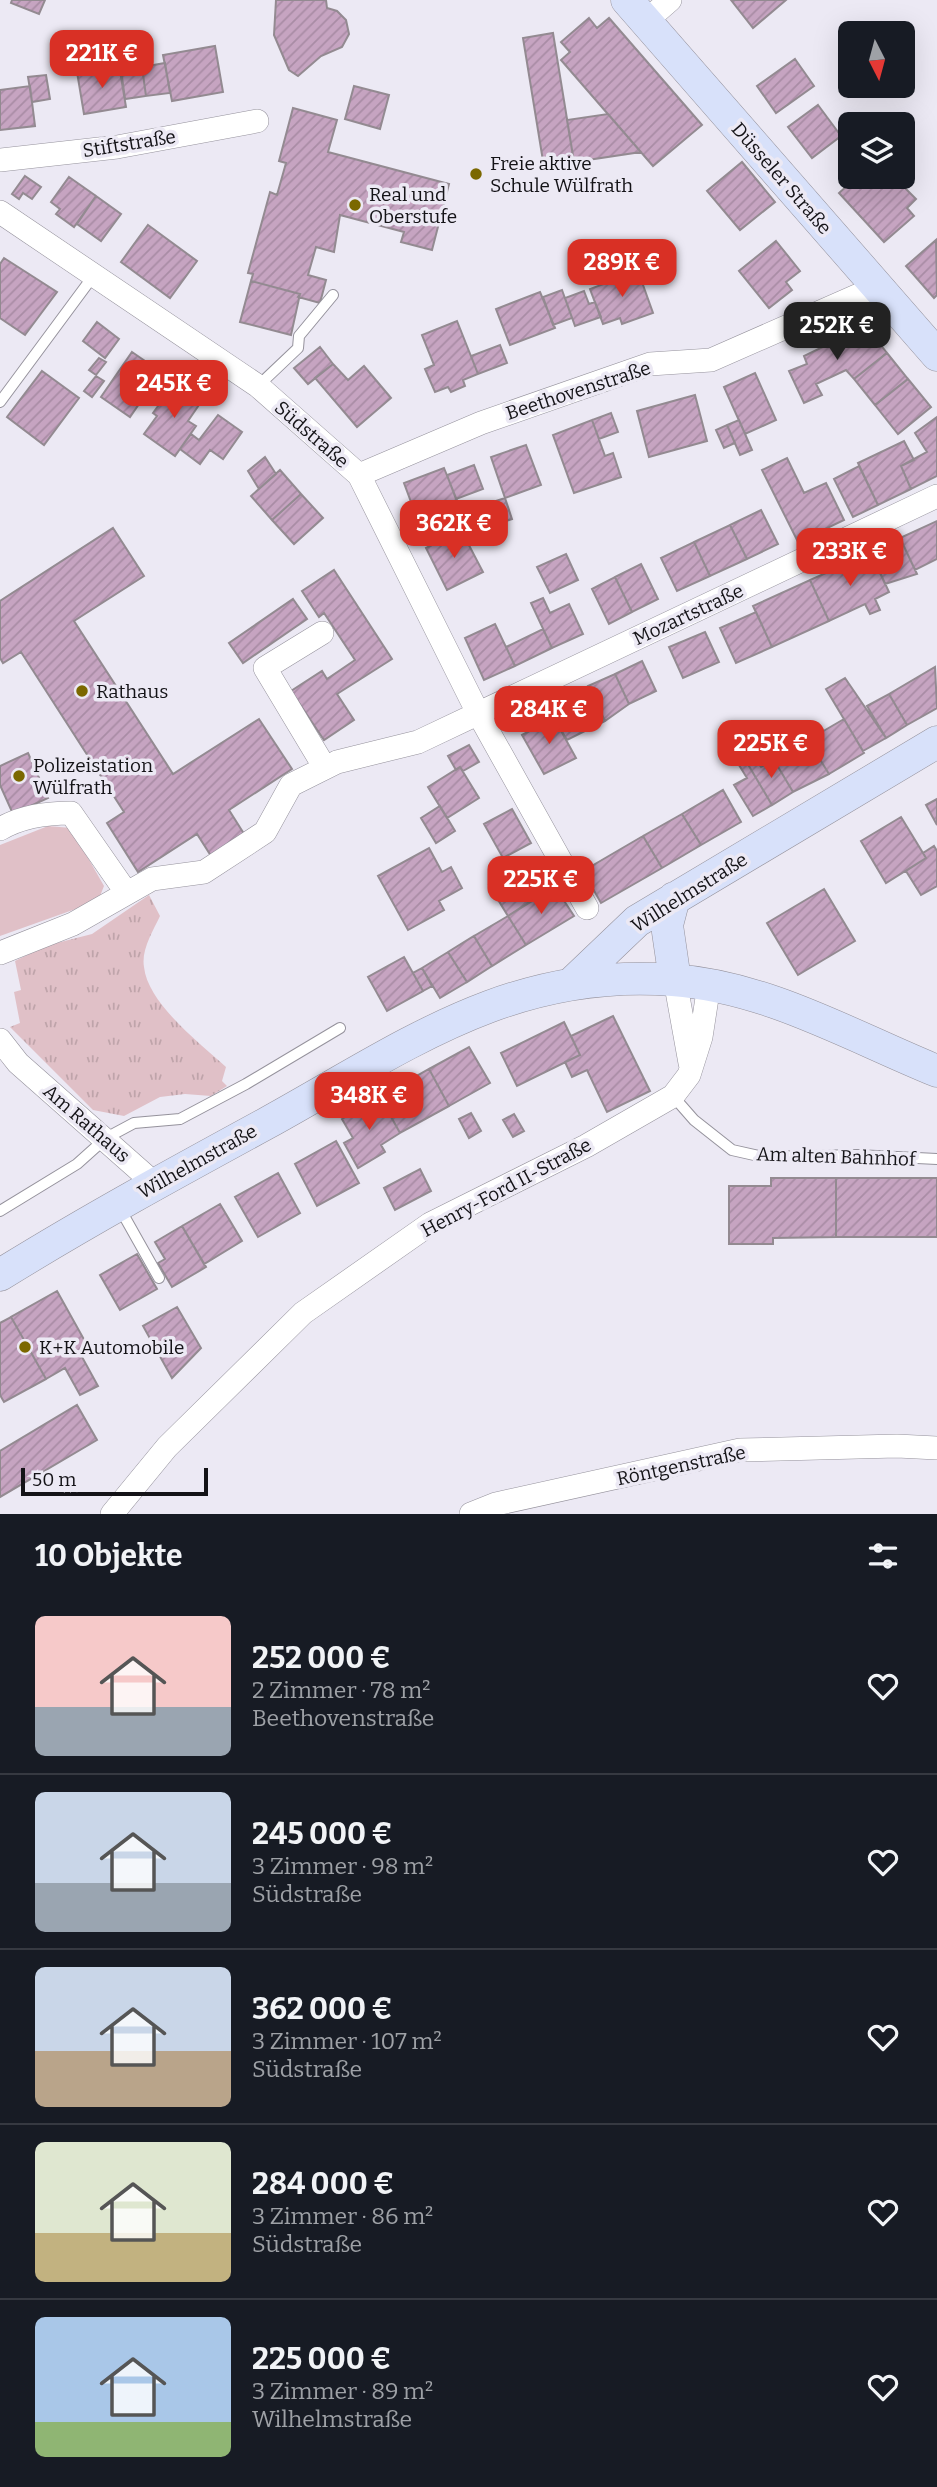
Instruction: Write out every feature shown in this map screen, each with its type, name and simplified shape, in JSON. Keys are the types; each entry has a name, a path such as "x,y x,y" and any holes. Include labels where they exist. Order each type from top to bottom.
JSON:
{"main road":[{"name":"Düsseler Straße","path":"637,10 937,355"},
{"name":"Wilhelmstraße","path":"0,1275 117,1205 462,1015 498,1001 572,983 637,921 937,742"},
{"path":"674,898 667,925 675,980"},
{"path":"572,983 623,979 675,980 709,985 787,1005 937,1071"}],"street":[{"path":"637,10 670,0"},
{"name":"Stiftstraße","path":"0,160 117,147 257,121"},
{"name":"Südstraße","path":"0,212 258,386 359,475 478,713 587,908"},
{"name":"Beethovenstraße","path":"359,475 481,423 650,364 711,360 877,287"},
{"name":"Mozartstraße","path":"478,713 937,496"},
{"path":"322,633 265,668 325,768"},
{"path":"0,953 73,924 152,879 204,872 265,832 291,785 325,768 418,743 478,713"},
{"path":"0,829 13,821 48,813 71,813 126,892"},
{"path":"675,980 691,1069"},
{"name":"Henry-Ford II-Straße","path":"112,1514 167,1447 303,1313 430,1224 586,1146 673,1096 684,1085 691,1069 701,1037 709,985"},
{"name":"Am Rathaus","path":"0,1040 9,1066 106,1138 155,1184"},
{"name":"Röntgenstraße","path":"471,1514 496,1504 740,1450 897,1446 937,1448"}],"lane":[{"path":"0,402 94,275"},
{"path":"258,386 298,348 299,336 333,295"},
{"path":"0,1212 78,1164 106,1138 134,1123 180,1119 246,1084 340,1028"},
{"name":"Am alten Bahnhof","path":"673,1096 694,1120 732,1150 763,1157 857,1155 937,1159"},
{"path":"117,1205 159,1278"}],"green space":[{"path":"48,826 71,828 104,886 98,901 0,936 0,845"},
{"path":"149,895 160,916 144,954 148,981 165,1009 226,1067 222,1081 227,1086 211,1096 185,1094 160,1097 124,1116 93,1110 10,1027 20,1023 14,992 21,990 15,961 45,946 92,934"}],"building":[{"path":"12,0 45,0 39,14 11,3"},
{"path":"276,0 326,0 327,8 337,11 346,20 349,34 342,47 321,56 298,76 289,70 274,35"},
{"path":"731,0 786,0 753,28"},
{"path":"589,18 597,28 609,18 702,125 653,166 561,60 570,52 561,42"},
{"path":"553,33 574,162 544,167 523,38"},
{"path":"215,46 223,92 172,101 163,55"},
{"path":"795,59 814,86 776,113 757,86"},
{"path":"165,63 170,93 146,96 142,67"},
{"path":"119,65 126,107 84,114 77,72"},
{"path":"142,67 146,96 125,99 121,70"},
{"path":"46,75 50,99 32,102 28,77"},
{"path":"30,86 35,126 0,130 0,90"},
{"path":"354,86 389,95 380,129 345,119"},
{"path":"818,105 838,132 838,138 812,158 788,127"},
{"name":"Real und Oberstufe","path":"293,108 337,120 328,152 449,184 432,250 401,242 404,232 340,215 334,252 316,247 308,275 326,280 320,303 298,297 300,294 251,281 253,274 248,273 270,192 277,195 286,163 279,161"},
{"path":"608,114 641,152 574,162 567,120"},
{"path":"742,162 775,202 740,230 707,191"},
{"path":"25,176 41,187 32,199 23,193 19,199 12,194"},
{"path":"69,177 96,196 74,227 56,214 60,209 51,202"},
{"path":"844,189 906,189 916,199 907,208 914,216 884,242 839,193"},
{"path":"96,196 121,214 101,241 77,224"},
{"path":"148,225 197,261 170,298 121,262"},
{"path":"936,240 937,295 934,298 906,266"},
{"path":"776,241 800,271 786,282 792,290 769,308 739,271"},
{"path":"4,258 57,292 25,335 0,318 0,264"},
{"path":"638,271 653,313 622,324 620,318 603,324 590,289"},
{"path":"251,281 300,294 291,335 240,322"},
{"path":"562,290 572,318 553,325 543,297"},
{"path":"584,291 589,304 595,302 601,317 575,326 565,298"},
{"path":"540,292 555,328 510,345 496,309"},
{"path":"457,321 478,374 463,380 465,386 451,392 448,387 435,392 425,369 434,365 422,335"},
{"path":"97,322 119,339 105,358 83,341"},
{"path":"866,326 887,353 854,379 846,370 816,384 822,395 804,403 789,371 807,364 804,356"},
{"path":"500,345 507,363 478,374 471,356"},
{"path":"320,347 333,364 308,384 294,368"},
{"path":"132,352 161,372 130,417 101,397"},
{"path":"887,353 908,379 875,405 854,379"},
{"path":"99,358 106,362 96,375 89,370"},
{"path":"333,364 348,380 364,366 391,398 357,427 315,378"},
{"path":"42,371 79,398 44,445 7,417"},
{"path":"755,373 776,420 745,434 724,387"},
{"path":"96,376 104,381 92,397 84,391"},
{"path":"908,379 931,407 898,434 875,405"},
{"path":"175,383 201,402 188,421 196,426 175,456 144,434 157,416 153,413"},
{"path":"695,395 707,441 649,457 637,411"},
{"path":"611,413 618,432 599,439 592,420"},
{"path":"218,415 242,432 223,459 210,450 200,464 180,449 191,434 199,440"},
{"path":"937,417 937,476 911,489 901,466 927,452 915,433"},
{"path":"592,420 605,456 613,453 621,477 574,493 553,435"},
{"path":"739,420 752,450 740,455 727,425"},
{"path":"727,425 735,443 724,448 716,430"},
{"path":"904,441 914,460 901,466 911,489 878,505 858,463"},
{"path":"526,445 541,485 505,498 491,457"},
{"path":"265,457 276,474 259,489 248,471"},
{"path":"787,458 804,493 826,483 844,520 798,542 762,470"},
{"path":"474,465 483,489 456,499 447,475"},
{"path":"859,466 878,505 853,517 834,479"},
{"path":"444,468 458,503 417,518 404,483"},
{"path":"280,470 301,494 272,520 251,496"},
{"path":"301,494 323,518 294,544 272,520"},
{"path":"505,498 512,519 497,524 490,503"},
{"path":"761,510 778,544 747,559 730,525"},
{"path":"937,521 937,559 915,570 900,538"},
{"path":"730,525 747,559 710,576 694,542"},
{"name":"Rathaus","path":"113,528 144,576 74,621 173,774 259,719 292,769 229,810 246,837 213,859 197,834 138,872 107,823 124,812 21,652 3,663 0,658 0,601"},
{"path":"461,530 483,572 447,590 426,548"},
{"path":"900,538 917,574 885,584 871,553"},
{"path":"694,542 710,576 677,591 661,558"},
{"path":"871,553 889,592 875,599 880,610 870,614 865,604 829,621 810,580"},
{"path":"566,554 578,580 550,593 537,567"},
{"path":"641,564 658,599 632,612 615,577"},
{"path":"334,570 392,659 337,694 354,720 324,740 291,691 322,671 327,679 355,660 324,613 319,617 302,591"},
{"path":"615,577 632,612 609,624 592,589"},
{"path":"810,580 829,621 772,647 753,606"},
{"path":"543,598 550,613 569,604 583,634 552,648 531,603"},
{"path":"293,599 307,619 243,663 229,643"},
{"path":"756,612 772,647 736,663 720,628"},
{"path":"495,624 515,666 484,680 465,638"},
{"path":"543,629 552,648 515,666 506,647"},
{"path":"705,632 719,662 683,678 669,647"},
{"path":"642,661 656,691 629,704 615,674"},
{"path":"935,667 937,708 907,725 889,694"},
{"path":"615,674 629,704 605,721 588,686"},
{"path":"845,678 886,738 863,751 826,689"},
{"path":"889,694 907,725 886,738 867,706"},
{"path":"593,697 605,721 567,740 554,718"},
{"path":"554,718 576,758 544,774 522,735"},
{"path":"844,719 864,753 829,774 808,740"},
{"path":"808,740 829,774 793,792 774,760"},
{"path":"469,745 479,762 463,771 460,767 456,770 448,756"},
{"name":"Polizeistation Wülfrath","path":"28,753 48,798 13,814 0,785 0,766"},
{"path":"754,756 761,767 774,760 793,792 772,805 746,761"},
{"path":"746,761 772,805 753,816 734,785 747,778 739,765"},
{"path":"460,767 479,798 447,818 428,787"},
{"path":"723,790 741,822 701,845 682,814"},
{"path":"937,799 937,825 926,805"},
{"path":"440,806 455,831 436,843 421,818"},
{"path":"512,809 531,843 503,858 484,824"},
{"path":"682,814 701,845 662,868 643,836"},
{"path":"901,817 926,858 886,883 861,841"},
{"path":"643,836 662,868 601,903 583,871"},
{"path":"934,846 937,851 937,886 921,895 906,871 926,858 923,853"},
{"path":"429,848 442,872 451,867 462,888 439,901 444,910 408,930 378,876"},
{"path":"508,872 528,903 508,916 489,885"},
{"path":"555,887 574,916 526,945 508,916"},
{"path":"824,889 855,941 798,975 767,923"},
{"path":"508,916 526,945 492,966 474,936"},
{"path":"474,936 492,966 467,982 448,952"},
{"path":"448,952 467,982 440,998 422,968"},
{"path":"404,957 423,991 387,1011 368,977"},
{"path":"422,968 432,986 423,991 413,973"},
{"path":"613,1016 650,1091 607,1112 587,1070 572,1077 565,1062 580,1055 571,1036"},
{"path":"564,1022 580,1055 517,1086 501,1053"},
{"path":"469,1047 490,1083 449,1106 429,1069"},
{"path":"429,1069 449,1106 400,1133 380,1097"},
{"path":"380,1097 400,1133 381,1145 385,1152 358,1168 344,1143 353,1138 342,1119"},
{"path":"471,1113 481,1131 469,1138 459,1119"},
{"path":"514,1114 524,1131 513,1137 503,1120"},
{"path":"336,1141 359,1183 317,1206 295,1164"},
{"path":"420,1169 431,1191 395,1210 384,1188"},
{"path":"278,1173 300,1213 258,1237 235,1197"},
{"path":"771,1178 836,1178 836,1237 773,1238 773,1244 729,1244 729,1186 771,1186"},
{"path":"836,1178 937,1178 937,1237 836,1237"},
{"path":"220,1204 242,1241 204,1264 182,1226"},
{"path":"182,1226 206,1267 172,1287 158,1263 165,1259 155,1242"},
{"path":"137,1254 157,1289 120,1310 100,1275"},
{"path":"57,1291 91,1352 82,1357 98,1386 80,1395 65,1368 46,1379 11,1317"},
{"path":"177,1307 201,1348 172,1378 143,1326"},
{"path":"11,1317 46,1379 4,1402 0,1395 0,1323"},
{"path":"77,1405 97,1440 0,1497 0,1451"}],"place":[{"name":"Freie aktive Schule Wülfrath","path":"476,174"},
{"name":"Real und Oberstufe","path":"355,205"},
{"name":"Rathaus","path":"82,691"},
{"name":"Polizeistation Wülfrath","path":"19,776"},
{"name":"K+K Automobile","path":"25,1347"}]}
